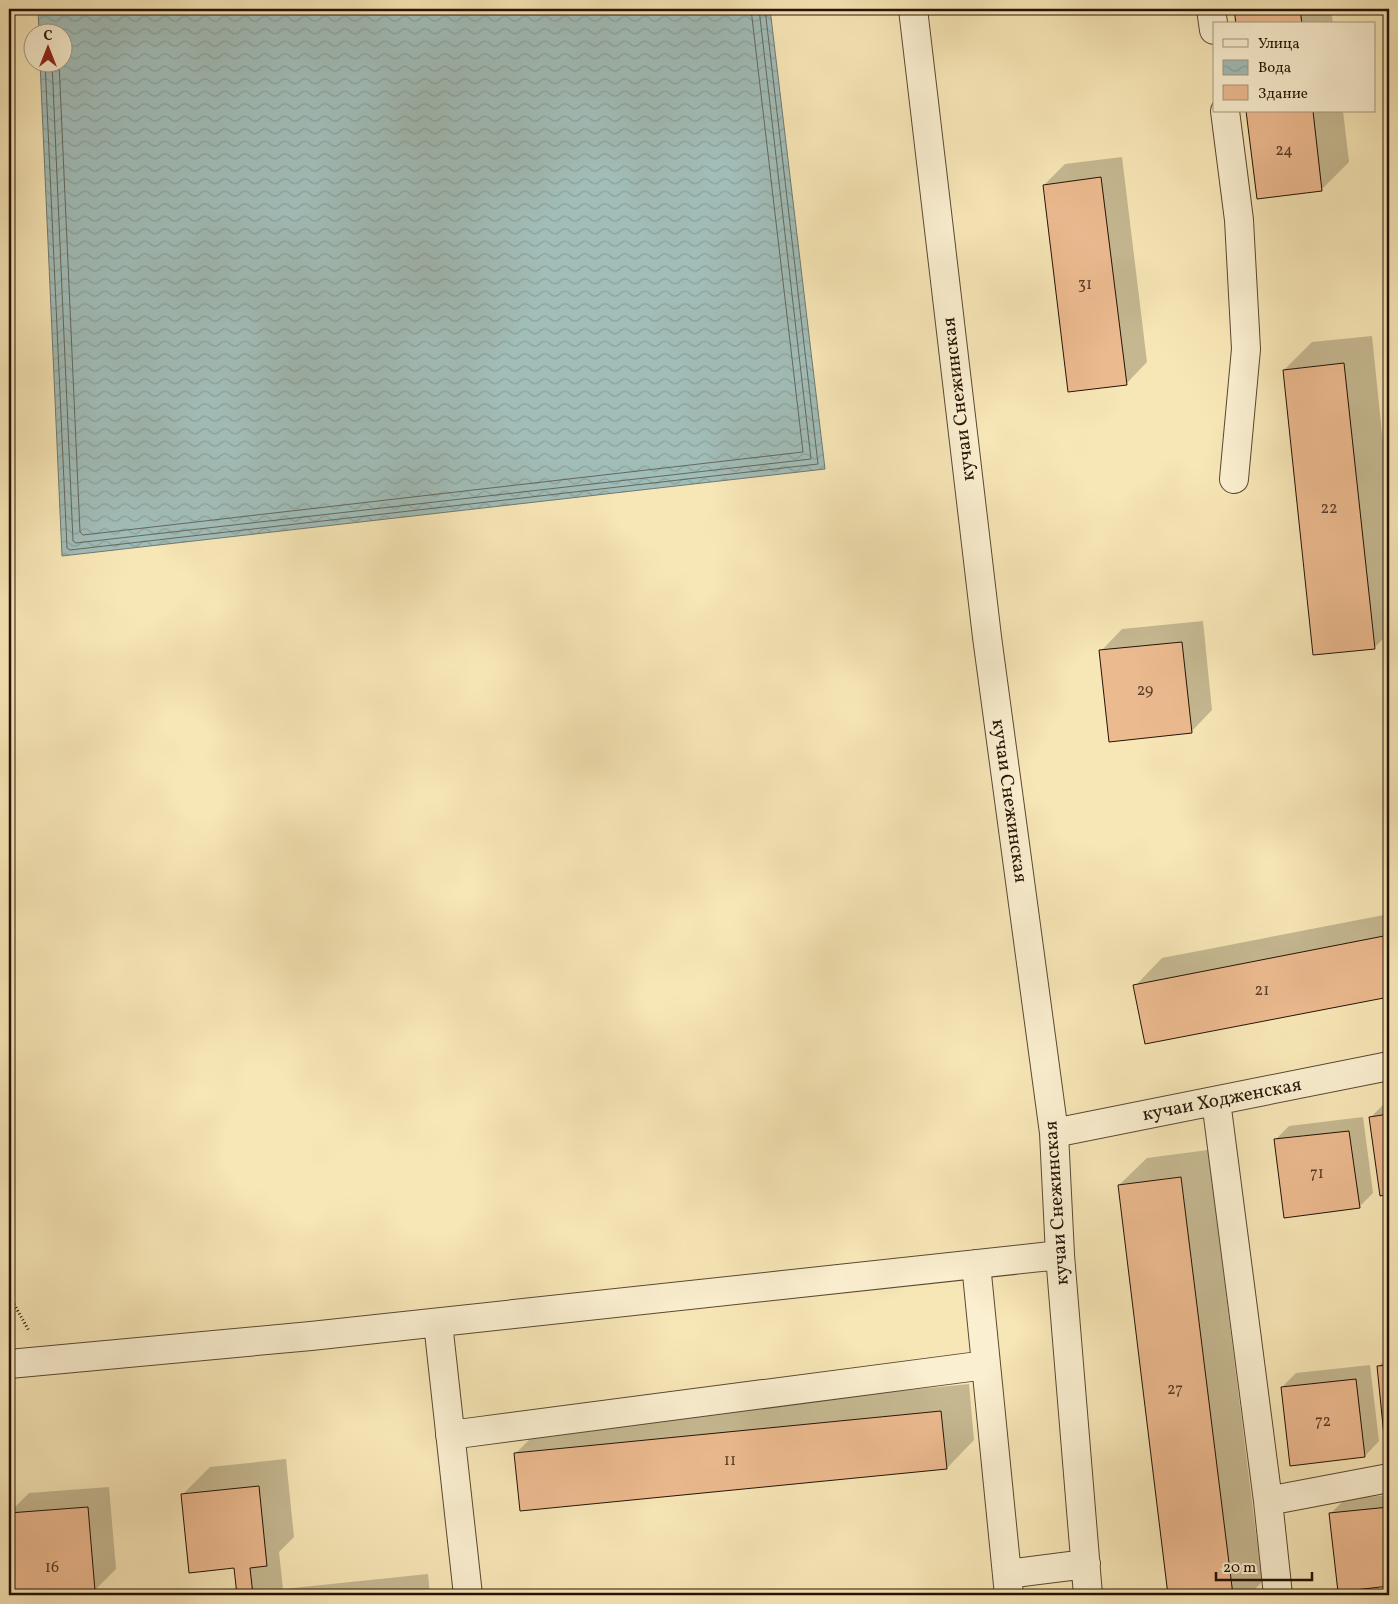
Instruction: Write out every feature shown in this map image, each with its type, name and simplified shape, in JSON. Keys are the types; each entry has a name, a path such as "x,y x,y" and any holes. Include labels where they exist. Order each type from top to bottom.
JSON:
{"street":[{"name":"кучаи Снежинская","path":"913,9 987,637 1054,1133 1060,1255 1088,1595"},
{"path":"1212,9 1213,22"},
{"path":"1225,112 1239,220 1246,349 1234,479"},
{"name":"кучаи Ходженская","path":"1054,1133 1389,1066"},
{"path":"1216,1101 1268,1501 1278,1595"},
{"path":"9,1364 438,1323 1060,1255"},
{"path":"976,1264 1008,1585 1086,1564"},
{"path":"438,1323 468,1595"},
{"path":"450,1435 986,1365"},
{"path":"1268,1501 1389,1478"}],"path":[{"path":"9,1295 46,1360"}],"water":[{"path":"38,9 770,9 825,469 62,556 40,72 72,72 72,22 39,22"}],"building":[{"path":"1234,9 1300,9 1302,22 1236,22"},
{"path":"1246,112 1313,112 1322,191 1257,199"},
{"path":"1101,177 1127,385 1068,392 1043,185"},
{"path":"1344,363 1375,649 1313,655 1283,370"},
{"path":"1182,642 1192,733 1109,742 1099,650"},
{"path":"1389,935 1389,997 1145,1044 1133,985"},
{"path":"1389,1114 1389,1194 1380,1196 1369,1117"},
{"path":"1349,1131 1360,1208 1284,1218 1274,1139"},
{"path":"1181,1177 1233,1595 1168,1595 1118,1185"},
{"path":"1389,1365 1389,1445 1385,1446 1377,1366"},
{"path":"1356,1379 1365,1457 1290,1466 1281,1387"},
{"path":"941,1411 947,1469 520,1511 514,1453"},
{"path":"259,1486 267,1566 250,1568 253,1595 237,1595 234,1568 189,1573 181,1494"},
{"path":"88,1507 95,1591 50,1595 13,1595 9,1545 9,1513"},
{"path":"1389,1507 1389,1586 1338,1592 1329,1513"},
{"path":"9,1549 13,1595 9,1595"}]}
